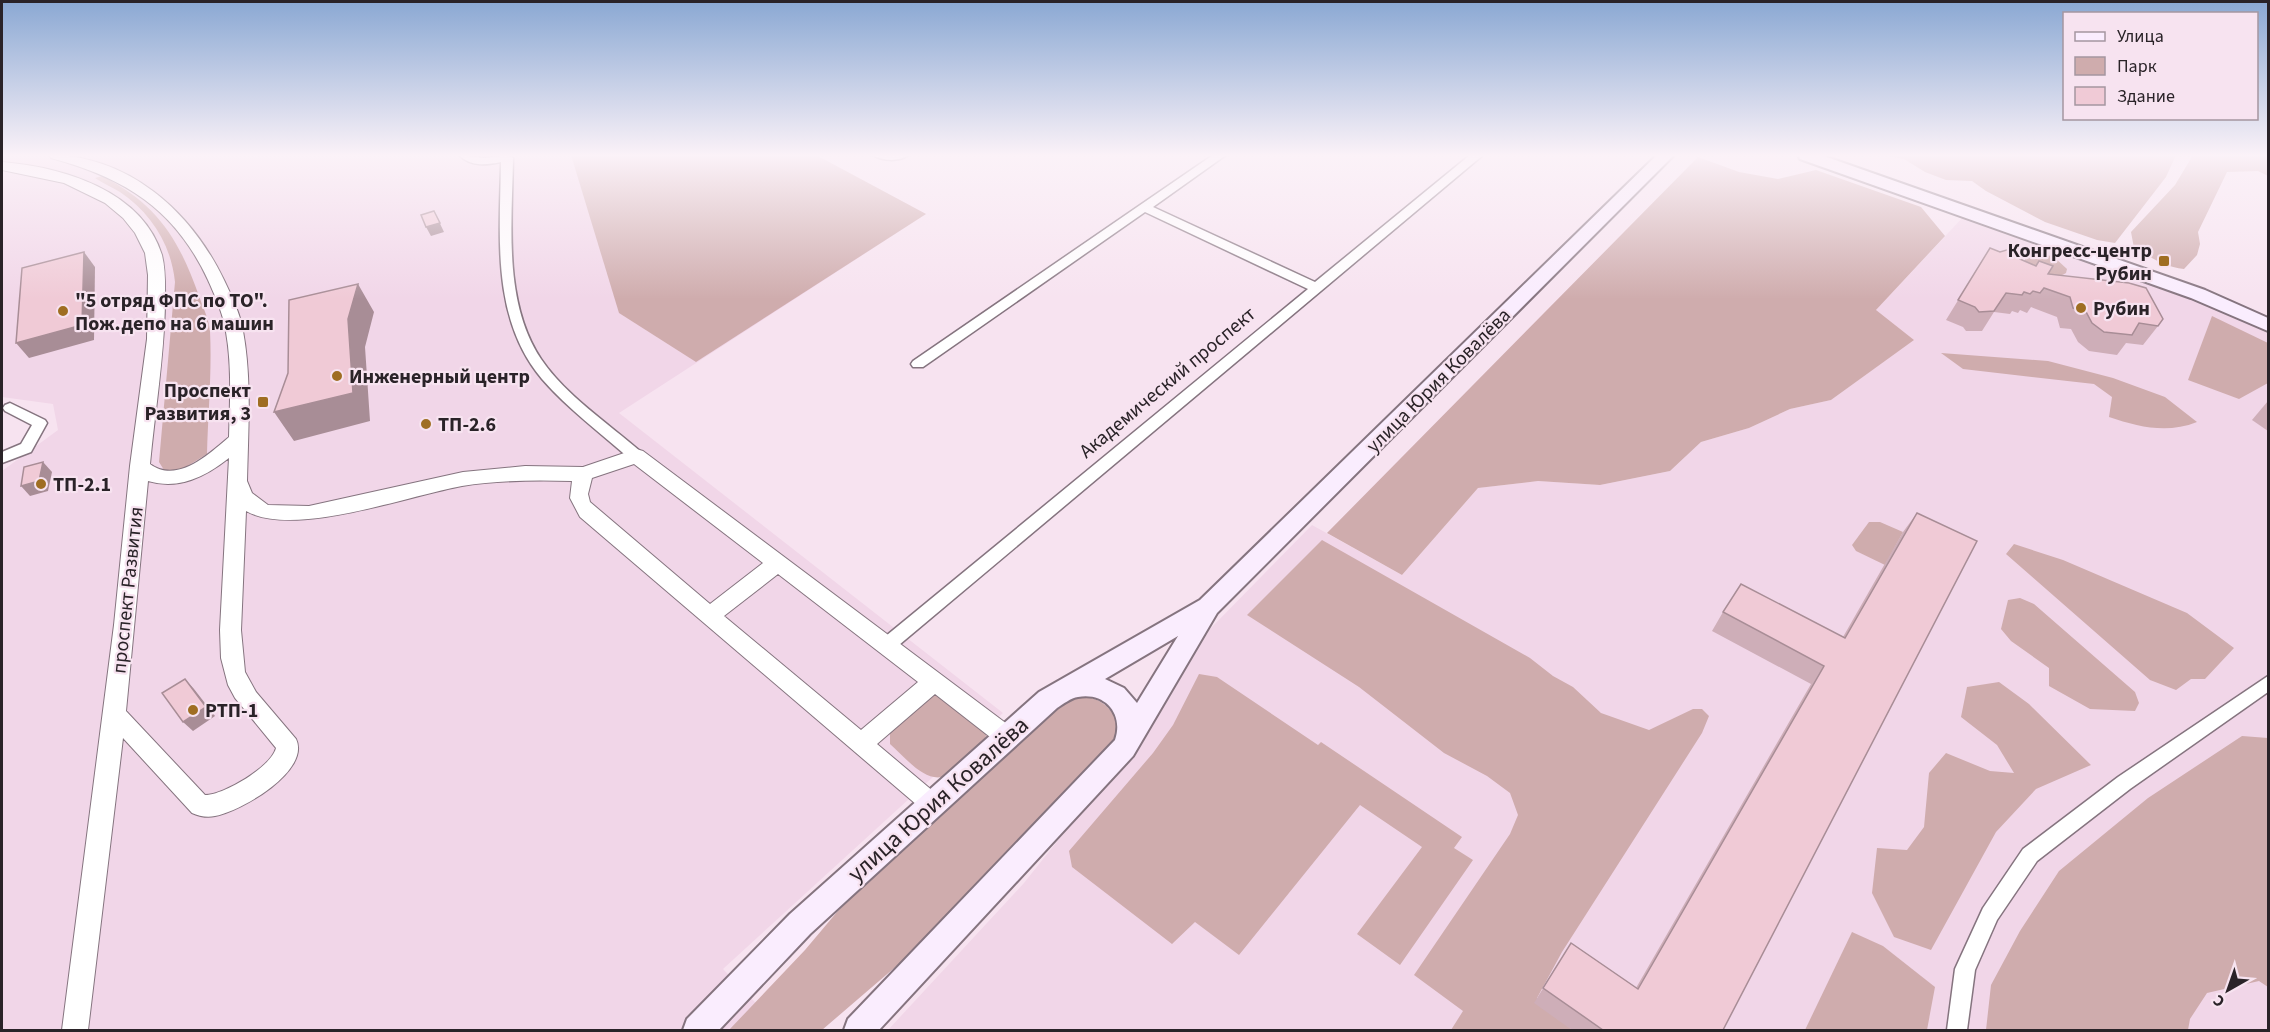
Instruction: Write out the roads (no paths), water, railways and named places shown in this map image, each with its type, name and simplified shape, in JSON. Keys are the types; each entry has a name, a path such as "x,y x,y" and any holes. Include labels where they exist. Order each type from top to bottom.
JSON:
{"main road":[{"name":"улица Юрия Ковалёва","path":"859,1030 1124,748 1209,606 1617,203"},
{"path":"1960,203 2268,313"},
{"path":"2201,289 2268,326"},
{"name":"улица Юрия Ковалёва","path":"698,1030 800,924 1047,700 1209,606"},
{"path":"1063,690 1076,686 1103,688 1124,702 1130,713 1132,725 1124,748"}],"street":[{"name":"проспект Развития","path":"75,1030 115,714 140,466 156,336 157,285 154,255 140,228 121,207 114,203"},
{"path":"115,714 200,806 214,806 229,800 270,775 284,762 288,746 240,687 232,660 239,439 238,362 233,322 211,268 188,230 162,203"},
{"path":"507,203 508,284 518,328 536,362 550,379 636,456 1006,737"},
{"path":"918,364 1150,203"},
{"name":"Академический проспект","path":"887,645 1419,203"},
{"path":"1144,207 1317,288"},
{"path":"2,458 26,448 40,423 10,408"},
{"path":"140,466 149,476 159,478 185,476 211,462 239,439"},
{"path":"237,481 244,497 253,506 265,512 286,514 334,508 463,479 525,473 584,474 636,456"},
{"path":"584,474 577,493 579,502 587,512 932,804"},
{"path":"710,615 777,564"},
{"path":"861,744 934,681"},
{"path":"1957,1030 1965,969 1990,914 2030,855 2124,783 2268,683"}],"place":[{"name":"Конгресс-центр Рубин","path":"2164,261"},
{"name":"Рубин","path":"2081,308"},
{"name":"\"5 отряд ФПС по ТО\". Пож.депо на 6 машин","path":"63,311"},
{"name":"Инженерный центр","path":"337,376"},
{"name":"Проспект Развития, 3","path":"263,402"},
{"name":"ТП-2.6","path":"426,424"},
{"name":"ТП-2.1","path":"41,484"},
{"name":"РТП-1","path":"193,710"}]}
